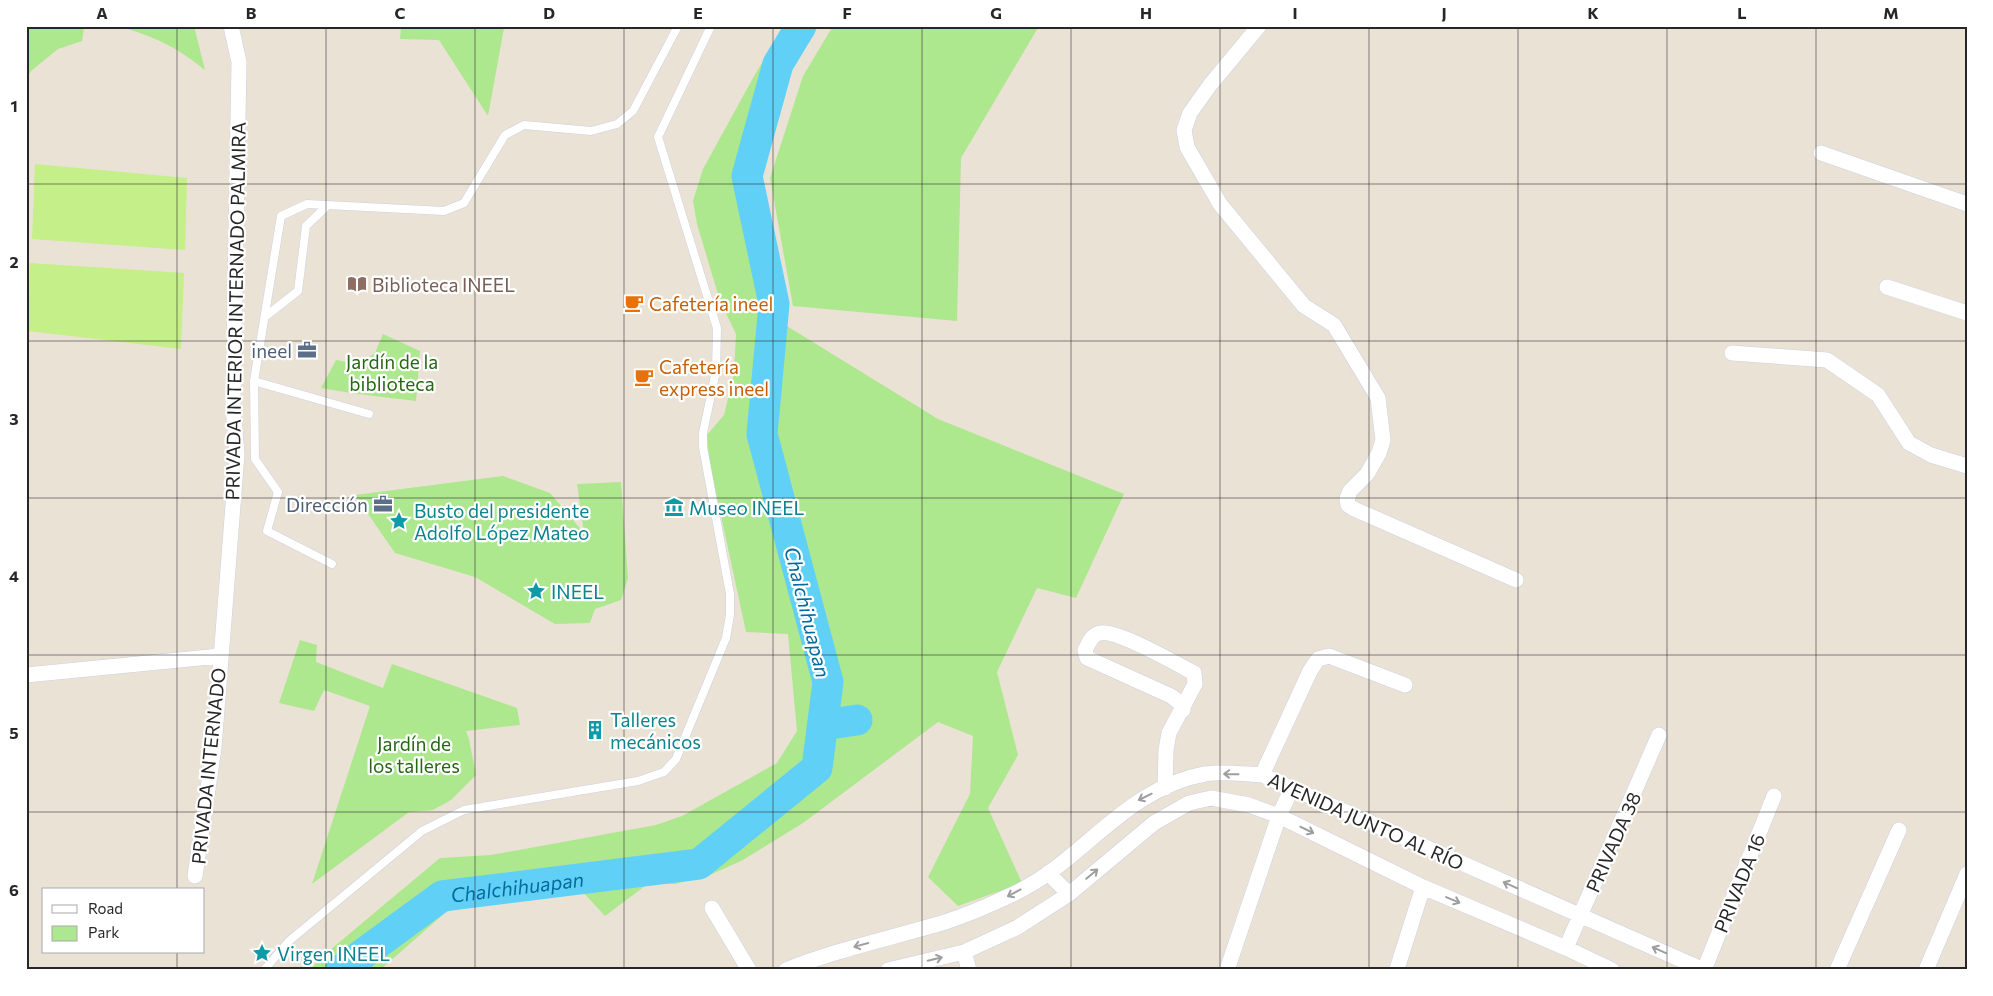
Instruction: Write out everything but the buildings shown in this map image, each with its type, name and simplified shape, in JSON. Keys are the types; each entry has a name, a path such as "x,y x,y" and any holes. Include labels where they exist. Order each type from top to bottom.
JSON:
{"street":[{"name":"PRIVADA INTERIOR INTERNADO PALMIRA","path":"220,656 236,454 233,407 239,62 231,26"},
{"path":"1259,26 1210,85 1190,113 1184,130 1187,147 1220,204 1304,306 1334,325 1378,398 1383,440 1379,453 1367,474 1350,491 1347,498 1348,505 1516,580"},
{"path":"1821,153 1967,204"},
{"path":"1887,287 1967,313"},
{"path":"1732,353 1828,360 1878,395 1909,443 1931,455 1967,466"},
{"path":"1165,788 1166,750 1169,733 1183,710 1196,684 1194,673 1162,655 1114,635 1101,632 1093,636 1084,650 1087,658 1171,696 1183,710"},
{"path":"26,675 220,656"},
{"name":"PRIVADA INTERNADO","path":"195,876 214,748 220,656"},
{"path":"1262,775 1310,671 1318,659 1329,656 1405,685"},
{"name":"PRIVADA 38","path":"1566,948 1659,735"},
{"name":"AVENIDA JUNTO AL RÍO","path":"786,970 820,956 947,922 1013,894 1048,873 1138,801 1179,781 1207,774 1262,775 1704,970"},
{"path":"1227,970 1279,816 1292,788"},
{"name":"PRIVADA 16","path":"1704,970 1774,796"},
{"name":"AVENIDA JUNTO AL RÍO","path":"888,970 964,952 1018,927 1069,894 1154,822 1189,803 1211,798 1249,805 1279,816 1423,887 1566,948 1612,970"},
{"path":"1837,970 1899,830"},
{"path":"1048,873 1069,894"},
{"path":"1926,970 1967,874"},
{"path":"1397,968 1423,887"},
{"path":"712,908 749,970"},
{"path":"964,952 969,970"}],"lane":[{"path":"332,564 268,531 278,492 255,459 254,381 281,216 306,204 444,211 464,203 505,135 524,125 591,132 617,124 633,111 678,26"},
{"path":"264,970 288,941 422,831 464,810 638,781 664,772 676,759 726,638 730,615 730,594 703,447 703,433 716,371 716,328 658,137 711,26"},
{"path":"266,316 298,291 306,226 328,205"},
{"path":"254,381 368,414"}],"green space":[{"path":"26,26 84,28 82,41 58,49 31,71 26,80"},
{"path":"128,26 194,26 205,70 169,45 128,29"},
{"path":"401,26 541,26 504,28 488,116 439,40 400,39"},
{"path":"784,26 810,26 757,152 746,198 746,225 758,283 759,309 938,419 1124,494 1076,598 1037,588 997,672 1018,755 988,808 1022,883 958,906 928,877 970,794 973,736 938,722 803,823 743,860 710,875 675,884 649,883 605,916 581,890 533,892 446,912 380,970 311,970 318,960 440,858 491,855 656,825 682,816 777,763 797,731 788,634 746,632 709,460 707,435 724,415 734,373 736,334 720,301 697,224 693,201 703,169"},
{"path":"833,26 1039,26 961,158 957,321 793,306 770,178 803,76"},
{"path":"35,164 187,178 185,250 32,239"},
{"path":"30,263 184,273 181,349 28,331"},
{"name":"Jardín de la biblioteca","path":"383,334 420,351 416,401 321,388 336,360 358,364 375,353"},
{"path":"503,476 550,493 584,533 577,484 621,482 628,578 621,600 595,609 590,623 555,624 475,577 395,553 355,495"},
{"name":"Jardín de los talleres","path":"300,640 317,645 316,662 383,688 392,664 517,708 520,725 466,731 476,775 451,800 433,810 409,812 312,884 370,706 324,690 314,711 279,703"}],"waterway":[{"name":"Chalchihuapan","path":"341,970 442,896 699,864 817,768 828,682 762,434 774,304 747,176 778,64 801,26"},
{"path":"823,725 857,720"}],"place":[{"name":"Biblioteca INEEL","path":"357,284"},
{"name":"Cafetería ineel","path":"634,303"},
{"name":"ineel","path":"307,350"},
{"name":"Cafetería express ineel","path":"644,377"},
{"name":"Dirección","path":"383,504"},
{"name":"Museo INEEL","path":"674,507"},
{"name":"Busto del presidente Adolfo López Mateo","path":"399,521"},
{"name":"INEEL","path":"536,591"},
{"name":"Talleres mecánicos","path":"595,730"},
{"name":"Virgen INEEL","path":"262,953"}]}
